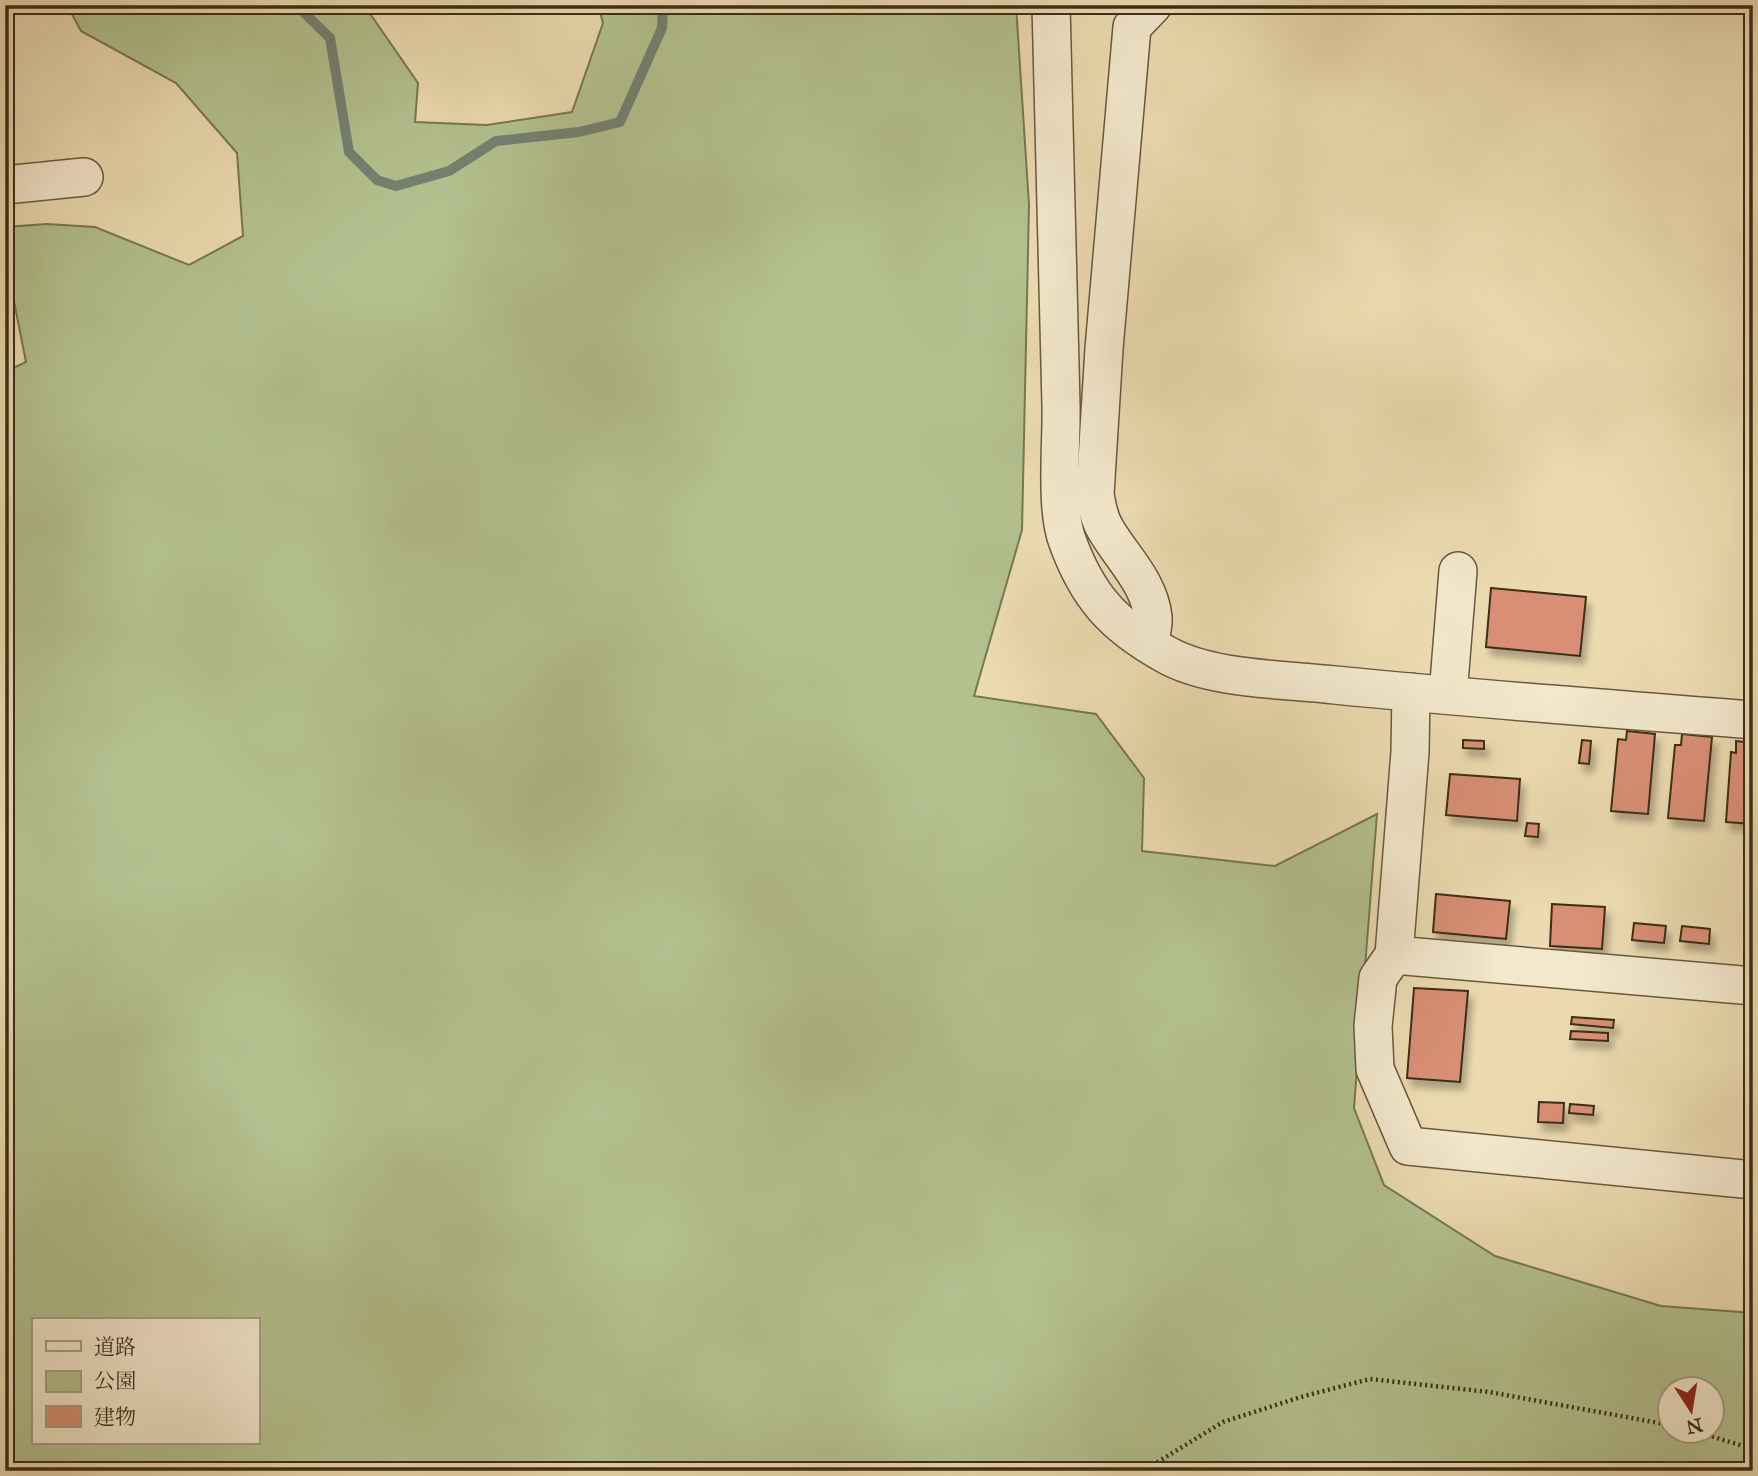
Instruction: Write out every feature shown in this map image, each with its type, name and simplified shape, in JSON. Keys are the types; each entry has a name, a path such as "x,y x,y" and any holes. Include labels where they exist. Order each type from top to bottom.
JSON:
{"street":[{"path":"1051,5 1061,495 1066,537 1086,581 1110,617 1166,655 1209,672 1411,692 1753,720"},
{"path":"1149,644 1154,619 1149,597 1141,580 1105,529 1095,494 1104,349 1132,27 1153,5"},
{"path":"5,185 84,177"},
{"path":"1448,695 1458,570"},
{"path":"1411,692 1410,752 1394,955 1378,978 1373,1026 1375,1069 1408,1146 1753,1180"},
{"path":"1394,955 1753,986"}],"path":[{"path":"1143,1471 1223,1422 1304,1396 1370,1380 1489,1392 1656,1422"},
{"path":"1726,1441 1753,1449"}],"green space":[{"path":"67,5 364,5 418,83 415,122 487,125 572,112 603,23 598,5 1016,5 1029,205 1022,530 974,696 1096,714 1144,778 1142,851 1275,866 1377,814 1354,1108 1384,1185 1495,1256 1661,1306 1753,1313 1753,1471 5,1471 5,372 26,362 5,256 5,227 47,224 95,227 189,265 243,236 237,153 176,83 81,31"}],"building":[{"path":"1491,588 1586,597 1580,656 1486,647"},
{"path":"1627,731 1655,734 1648,814 1611,811 1618,739 1626,740"},
{"path":"1682,734 1712,737 1704,821 1668,818 1675,745 1681,745"},
{"path":"1463,740 1484,741 1484,749 1463,748"},
{"path":"1582,740 1591,741 1589,764 1579,763"},
{"path":"1736,741 1753,743 1753,824 1726,822 1731,752 1736,753"},
{"path":"1450,774 1520,779 1517,821 1446,815"},
{"path":"1527,823 1539,824 1538,837 1525,836"},
{"path":"1747,881 1753,881 1753,895 1747,894"},
{"path":"1436,894 1510,901 1506,939 1433,932"},
{"path":"1552,904 1605,907 1602,949 1550,946"},
{"path":"1634,923 1666,926 1664,943 1632,940"},
{"path":"1682,926 1710,929 1709,944 1680,941"},
{"path":"1414,988 1468,991 1460,1082 1407,1078"},
{"path":"1572,1017 1614,1020 1613,1028 1571,1024"},
{"path":"1571,1031 1608,1033 1608,1041 1570,1039"},
{"path":"1539,1102 1564,1103 1563,1123 1538,1122"},
{"path":"1570,1104 1594,1106 1593,1115 1569,1113"}],"waterway":[{"path":"296,5 330,38 349,152 377,180 396,186 449,171 496,141 579,132 620,122 662,28 663,5"}]}
